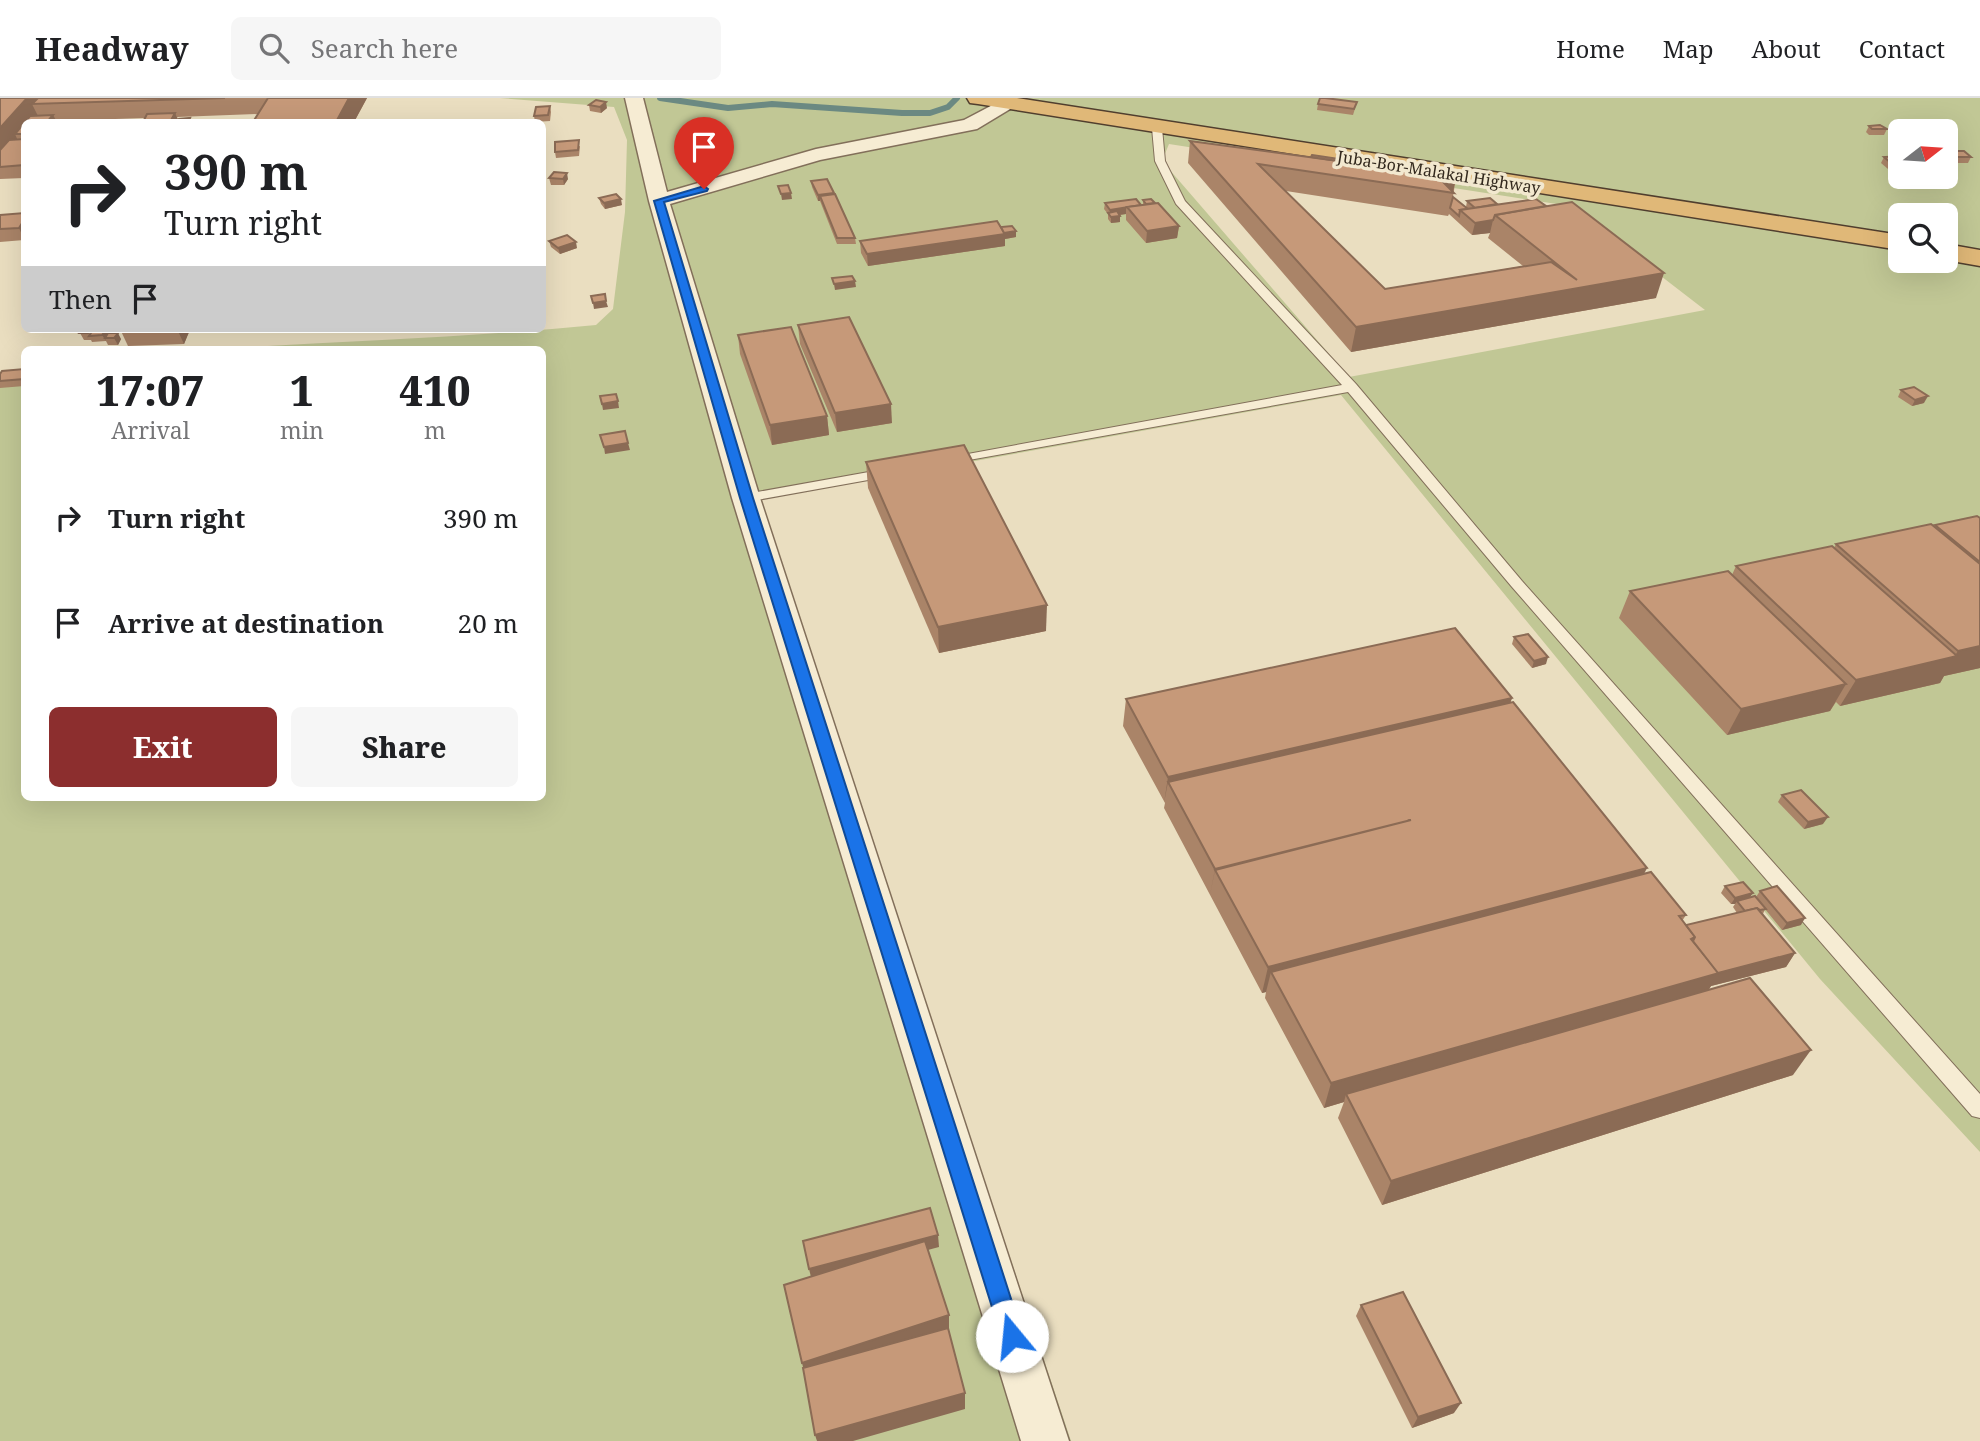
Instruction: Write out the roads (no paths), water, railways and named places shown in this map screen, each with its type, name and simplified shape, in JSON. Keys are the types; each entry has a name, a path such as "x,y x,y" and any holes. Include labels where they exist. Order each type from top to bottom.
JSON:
{"highway":[{"name":"Juba-Bor-Malakal Highway","path":"1062,98 1888,224"},
{"name":"Juba-Bor-Malakal Highway","path":"993,100 1157,128 1888,241"},
{"path":"1958,236 1980,240"},
{"path":"1958,254 1980,258"}],"street":[{"path":"634,98 648,145 659,201 747,498 1045,1441"},
{"path":"659,201 816,155 970,125 993,100"}],"lane":[{"path":"1157,128 1160,160 1180,202 1351,387 1526,594 1980,1110"},
{"path":"747,498 1351,387"}],"waterway":[{"path":"660,98 728,108 772,104 902,113 930,113 948,107 957,98"}]}
